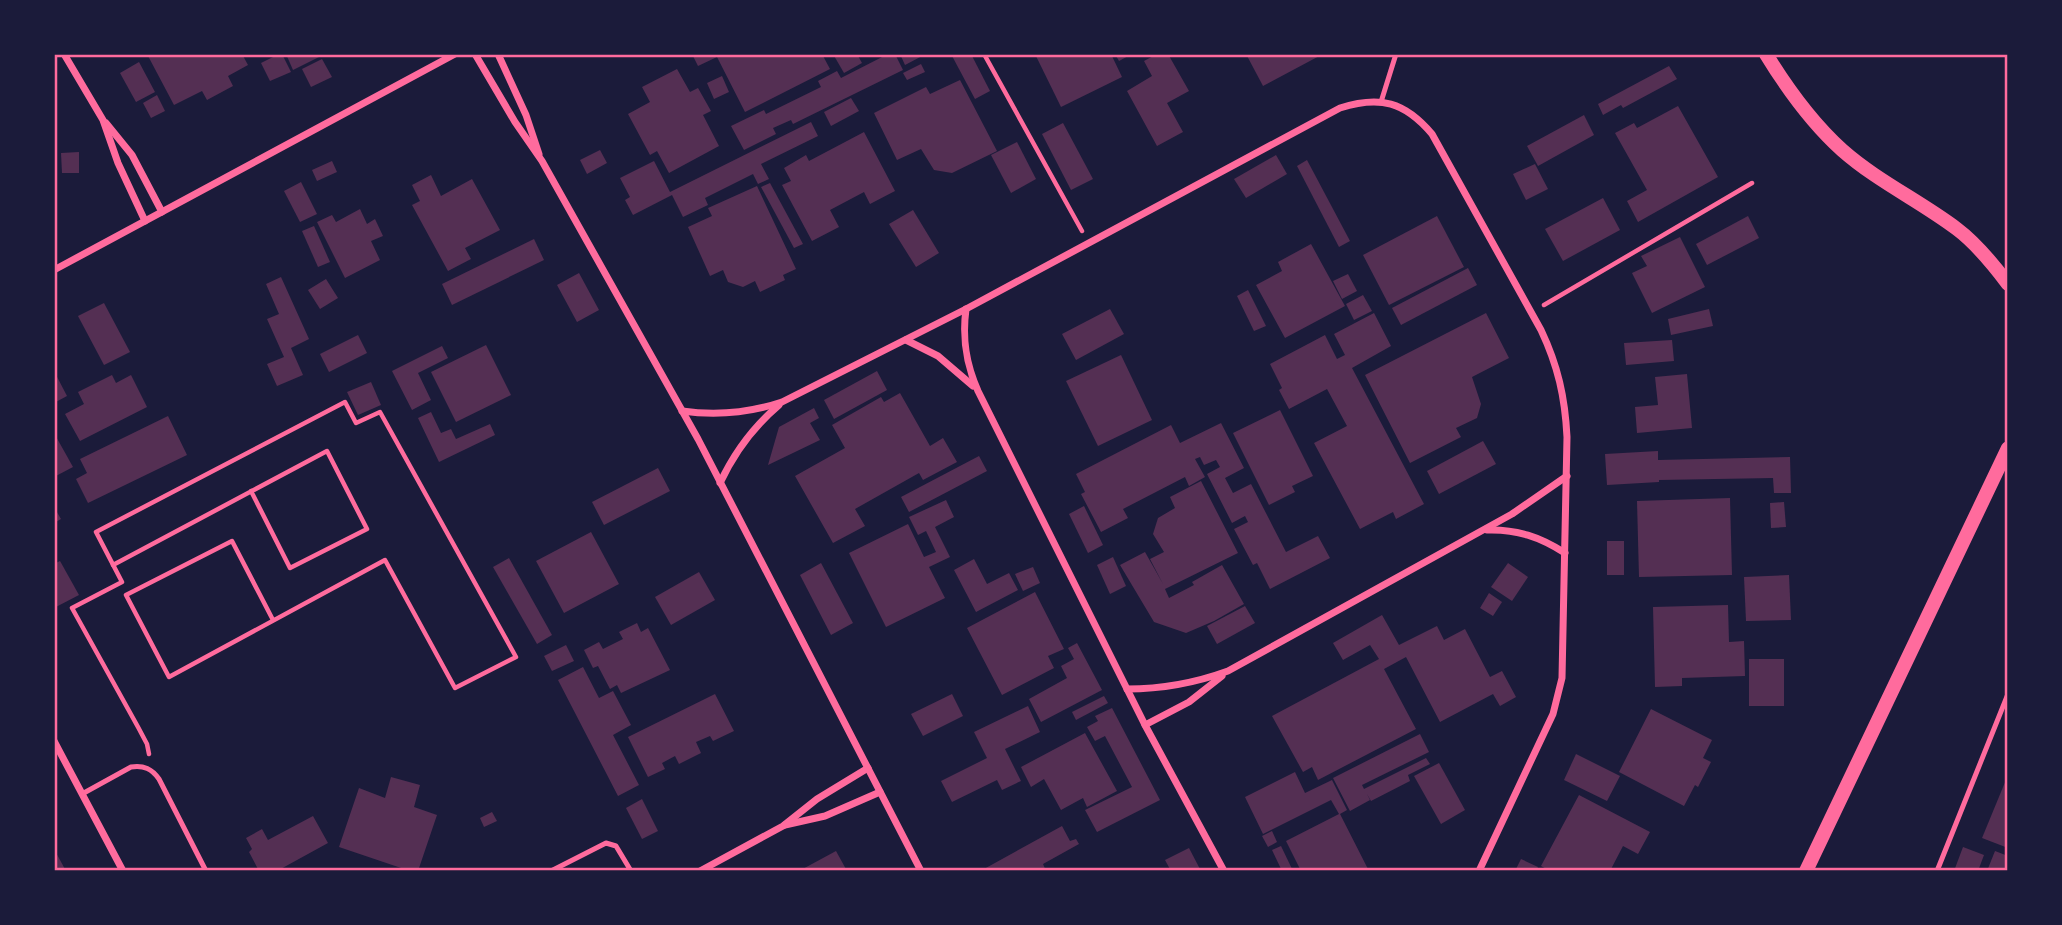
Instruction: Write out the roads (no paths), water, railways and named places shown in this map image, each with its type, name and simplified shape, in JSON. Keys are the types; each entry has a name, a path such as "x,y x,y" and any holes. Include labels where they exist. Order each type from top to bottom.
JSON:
{"main road":[{"path":"1766,54 1790,93 1815,124 1875,175 1959,230 1986,255 2008,284"},
{"path":"1806,871 2008,448"}],"street":[{"path":"64,54 103,120 132,155 162,212"},
{"path":"54,270 456,54"},
{"path":"475,54 541,161 682,411 921,871"},
{"path":"498,54 526,115 541,161"},
{"path":"682,411 723,414 782,402 967,309 1340,108 1359,102 1381,102 1401,107 1419,118 1432,134 1531,313 1552,353 1566,411 1564,659 1559,696 1479,871"},
{"path":"103,120 118,163 145,221"},
{"path":"967,309 964,343 971,376 1127,690 1224,871"},
{"path":"905,340 938,356 978,391"},
{"path":"720,482 740,446 782,402"},
{"path":"1145,725 1189,702 1228,671 1512,514 1567,476"},
{"path":"1483,530 1504,529 1526,533 1565,553"},
{"path":"1127,690 1179,685 1228,671"},
{"path":"54,741 123,871"},
{"path":"700,871 783,826 817,799 868,768"},
{"path":"783,826 825,816 880,792"}],"lane":[{"path":"1381,102 1396,54"},
{"path":"1937,871 2008,694"},
{"path":"82,794 131,768 148,768 159,779 206,871"},
{"path":"551,871 606,843 616,846 631,871"}]}
